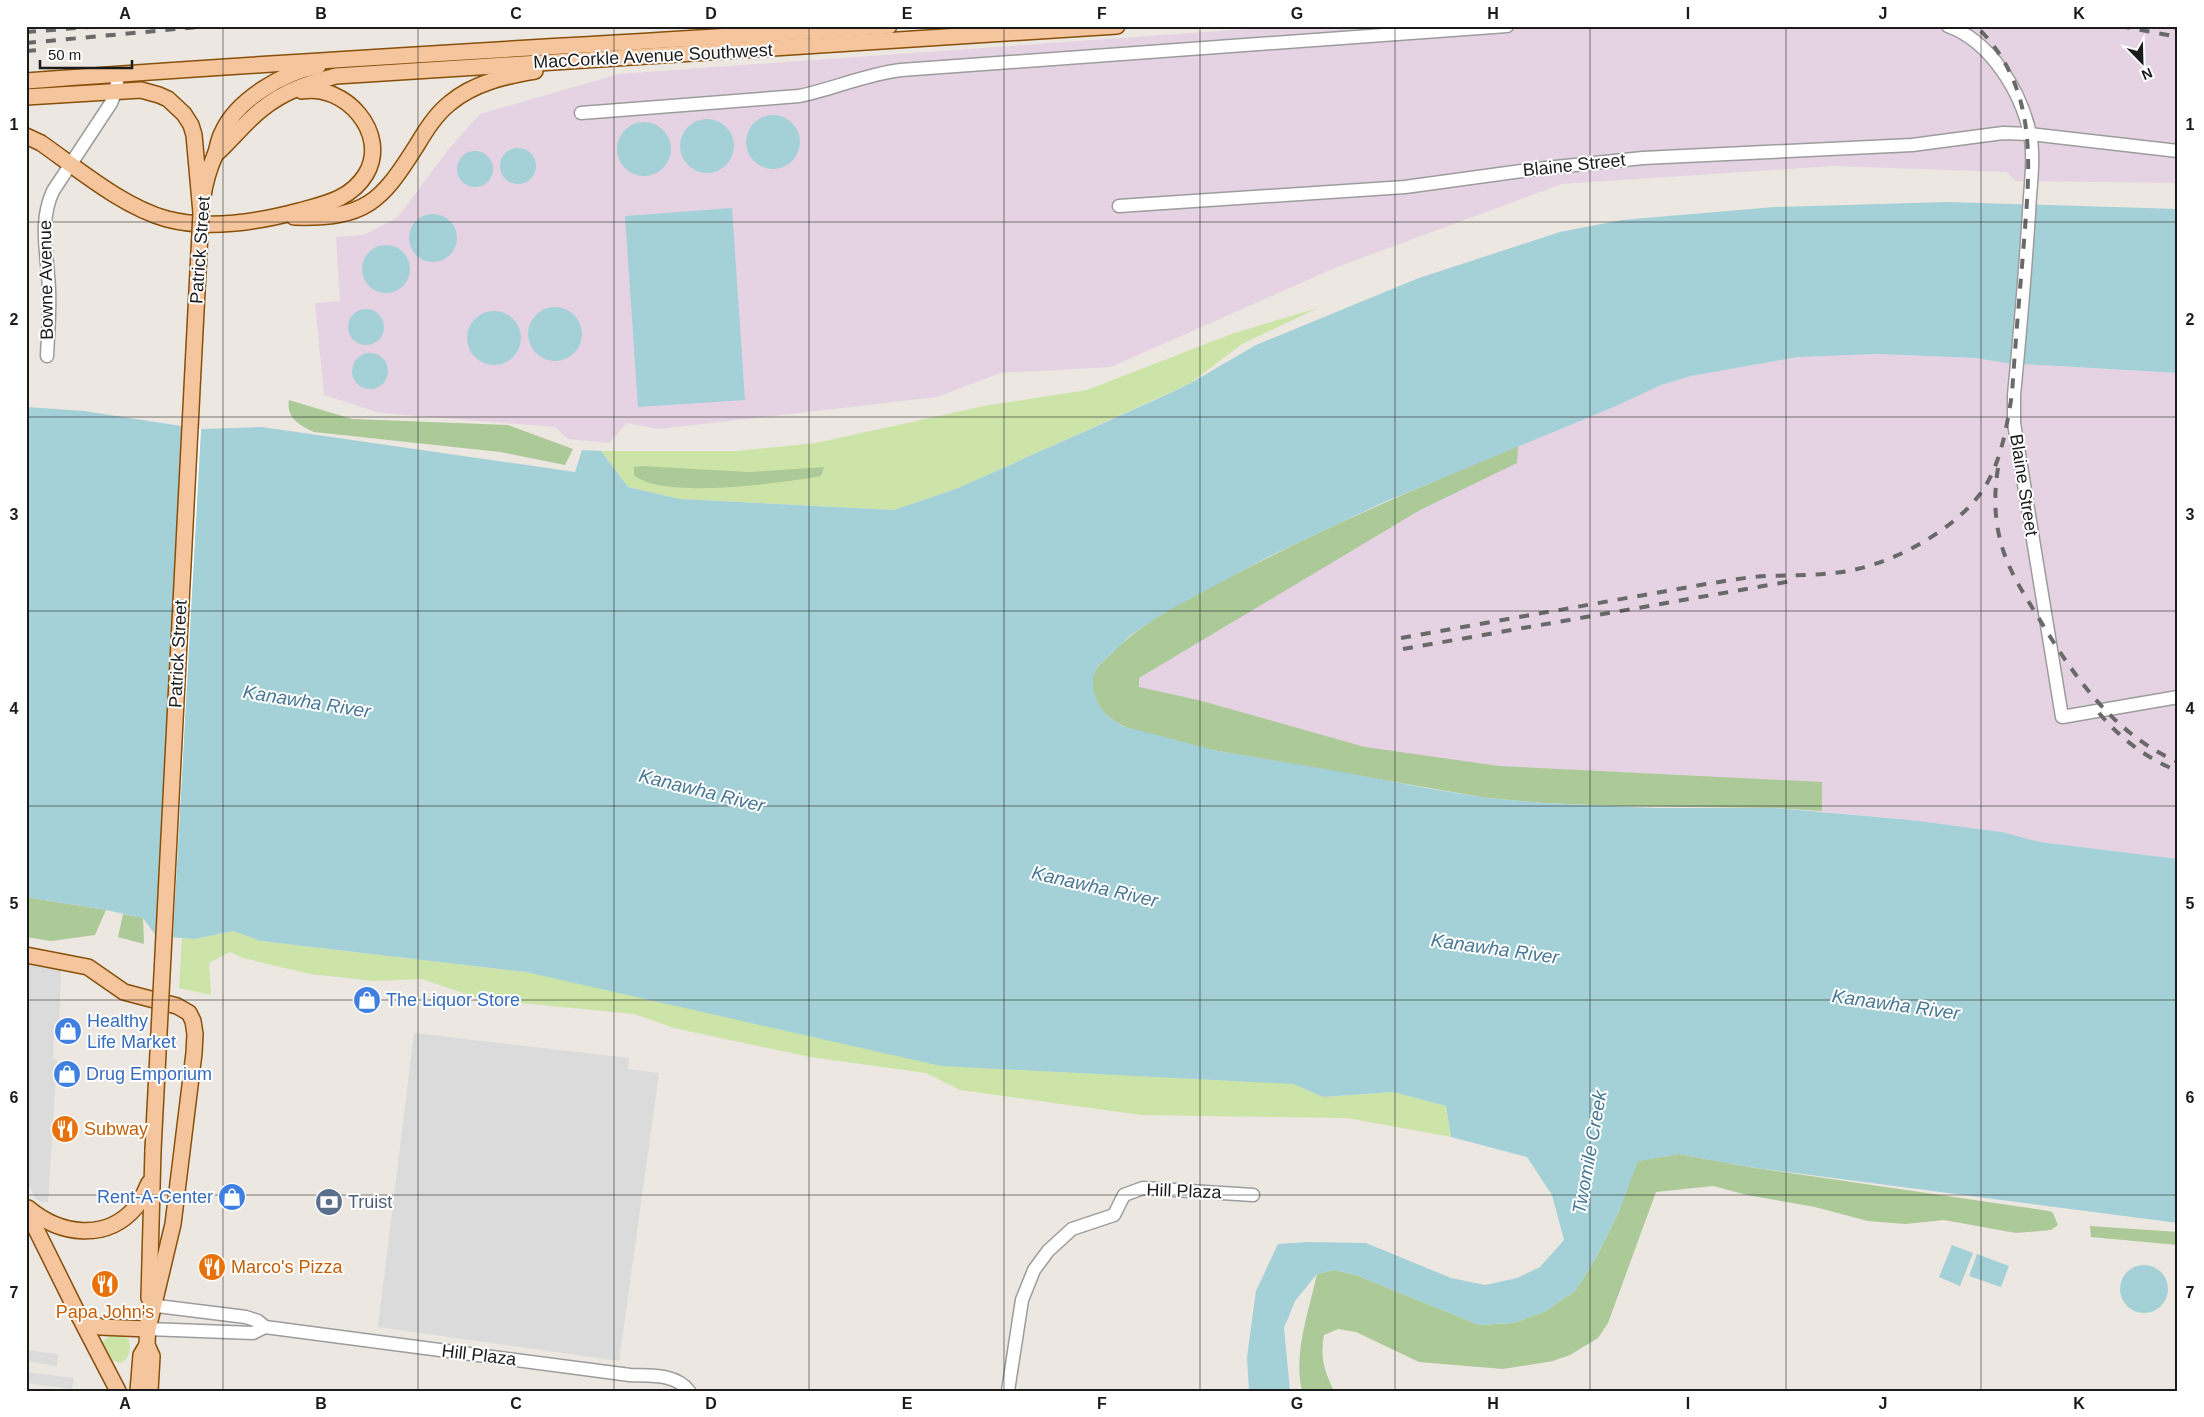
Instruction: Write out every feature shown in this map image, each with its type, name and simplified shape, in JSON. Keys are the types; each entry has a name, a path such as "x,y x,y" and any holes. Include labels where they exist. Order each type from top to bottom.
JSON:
{"main road":[{"name":"MacCorkle Avenue Southwest","path":"364,59 889,26"},
{"name":"MacCorkle Avenue Southwest","path":"214,157 262,109 280,96 314,82 336,76 1117,26"},
{"path":"26,81 288,62 364,59"},
{"name":"Patrick Street","path":"151,1306 152,1177 201,213 204,187 222,132 250,99 268,85 288,75 310,68 364,59"},
{"path":"26,136 41,143 144,210 168,219 211,224 276,217 321,218 355,210 382,194 394,182 434,119 449,103 465,92 486,82 593,59"},
{"path":"26,97 116,90 151,92 168,99 176,105 190,125 194,135 201,213"},
{"path":"276,217 334,202 346,195 367,173 372,156 371,139 365,123 350,104 332,93 319,90 308,90 280,96"},
{"path":"26,124 41,143"},
{"path":"26,955 88,967 124,992 177,1006 189,1013 195,1034 173,1224 151,1306 147,1345 141,1355 138,1391"},
{"path":"26,1208 50,1224 62,1229 85,1232 96,1231 123,1219 136,1207 152,1177"},
{"path":"26,1208 31,1227 118,1391"},
{"path":"78,1316 100,1327 148,1329"},
{"path":"147,1345 152,1356 150,1391"}],"street":[{"path":"581,113 799,96 873,75 901,70 1507,26"},
{"path":"1948,26 1971,38 1995,63 2014,90 2030,134"},
{"name":"Bowne Avenue","path":"48,356 49,291 44,216 53,191 110,104 116,90 118,74"},
{"name":"Blaine Street","path":"1119,206 1405,187 1528,170 1643,158 1912,145 1989,134 2030,134 2178,151"},
{"name":"Blaine Street","path":"2030,134 2031,175 2014,395 2016,441 2062,717 2178,697"},
{"name":"Hill Plaza","path":"1008,1391 1022,1300 1028,1283 1034,1270 1048,1251 1072,1229 1114,1215 1124,1195 1143,1188 1253,1194"},
{"name":"Hill Plaza","path":"151,1306 246,1317 258,1321 265,1327 620,1374 669,1378 680,1382 689,1391"},
{"name":"Hill Plaza","path":"148,1329 253,1333 265,1327"}],"shaded area":[{"path":"1289,26 1352,26 1355,36 1383,31 1384,26 2178,26 2178,183 2016,181 2006,172 1833,166 1562,184 1337,267 1111,367 1000,373 937,397 659,429 627,423 609,443 568,439 555,427 380,413 324,395 315,303 340,301 336,237 364,235 398,217 448,150 480,114 619,74"},
{"path":"1878,354 1976,358 2006,363 2178,373 2178,859 2040,842 2002,832 1911,820 1273,760 1218,751 1098,666 1504,451 1616,406 1661,385 1691,376 1798,357"},
{"path":"26,962 61,968 59,1028 54,1028 53,1059 57,1059 48,1202 41,1202 36,1199 26,1180"},
{"path":"414,1033 629,1058 628,1069 659,1073 619,1361 378,1327"},
{"path":"26,1350 58,1354 57,1366 26,1361"},
{"path":"26,1372 74,1378 72,1389 26,1383"}],"green space":[{"path":"1318,308 1242,344 1189,384 958,488 894,510 680,499 628,487 601,451 736,451 816,443 984,406 1087,390 1234,333"},
{"path":"289,400 352,419 508,425 573,449 565,465 500,452 314,432 303,427 295,420 290,412"},
{"path":"1518,446 1517,463 1420,510 1139,678 1139,687 1198,700 1365,747 1499,766 1822,782 1822,811 1775,808 1617,806 1487,798 1170,741 1134,731 1106,715 1098,704 1092,682 1093,675 1097,669 1127,639 1157,617 1206,589 1343,522"},
{"path":"634,467 749,472 824,467 821,476 803,479 724,488 695,488 670,487 649,483 634,475"},
{"path":"26,897 106,910 95,935 51,941 26,937"},
{"path":"123,914 143,918 144,944 118,937"},
{"path":"233,931 261,941 526,972 1293,1084 1323,1097 1393,1092 1446,1106 1451,1137 1347,1118 1141,1115 960,1090 926,1073 810,1057 674,1028 634,1014 481,999 422,979 374,981 310,974 243,958 230,952 209,963 211,995 179,988 182,938 195,939"},
{"path":"1679,1154 1749,1167 2049,1211 2053,1213 2058,1225 2051,1230 2016,1233 1944,1220 1905,1224 1868,1221 1815,1207 1747,1195 1713,1186 1656,1192 1608,1323 1598,1338 1570,1355 1553,1361 1503,1369 1419,1362 1356,1332 1338,1329 1324,1335 1322,1350 1324,1364 1334,1391 1302,1391 1299,1362 1306,1317 1317,1274 1334,1270 1356,1275 1479,1325 1513,1323 1544,1312 1575,1291 1596,1258 1619,1211 1637,1161"},
{"path":"2090,1226 2178,1232 2178,1245 2091,1237"},
{"path":"109,1336 123,1336 129,1340 129,1354 120,1363 111,1360 102,1342"}],"water":[{"path":"768,115 778,115 788,119 796,127 800,142 796,157 788,165 778,169 768,169 758,165 750,157 746,147 746,137 750,127 758,119"},
{"path":"702,119 712,119 722,123 730,131 734,146 730,161 722,169 712,173 702,173 692,169 684,161 680,151 680,141 684,131 692,123"},
{"path":"639,122 649,122 659,126 667,134 671,149 667,164 659,172 649,176 639,176 629,172 621,164 617,154 617,144 621,134 629,126"},
{"path":"518,148 525,149 531,153 535,159 535,173 531,179 525,183 518,184 511,183 505,179 501,173 500,166 501,159 505,153 511,149"},
{"path":"475,151 482,152 488,156 492,162 492,176 488,182 482,186 475,187 468,186 462,182 458,176 457,169 458,162 462,156 468,152"},
{"path":"1947,202 2178,209 2178,373 2006,363 1976,358 1878,354 1798,357 1691,376 1661,385 1616,406 1382,503 1266,558 1162,614 1131,635 1098,666 1093,677 1093,688 1098,704 1106,715 1122,726 1218,751 1487,798 1544,803 1656,808 1775,808 1911,820 2002,832 2040,842 2178,859 2178,1223 1749,1167 1679,1154 1638,1161 1619,1211 1596,1258 1575,1291 1544,1312 1513,1323 1479,1325 1356,1275 1334,1270 1317,1274 1295,1301 1284,1328 1290,1391 1249,1391 1247,1357 1256,1291 1278,1244 1308,1242 1366,1243 1451,1278 1485,1285 1517,1278 1540,1267 1564,1240 1552,1195 1527,1157 1451,1137 1446,1106 1393,1092 1323,1097 1293,1084 941,1066 526,972 261,941 233,931 195,939 156,936 143,918 26,897 26,407 84,411 201,429 262,427 575,472 582,450 601,451 628,487 680,499 894,510 958,488 1155,400 1189,384 1256,345 1419,278 1560,232 1622,220 1774,207"},
{"path":"732,208 745,400 638,407 625,216"},
{"path":"433,214 442,216 450,221 455,229 457,238 455,247 450,255 442,260 433,262 424,260 416,255 411,247 409,238 411,229 416,221 424,216"},
{"path":"386,245 395,247 403,252 408,260 410,269 408,278 403,286 395,291 386,293 377,291 369,286 364,278 362,269 364,260 369,252 377,247"},
{"path":"550,307 560,307 570,311 578,319 582,334 578,349 570,357 560,361 550,361 540,357 532,349 528,339 528,329 532,319 540,311"},
{"path":"366,309 373,310 379,314 383,320 383,334 379,340 373,344 366,345 359,344 353,340 349,334 348,327 349,320 353,314 359,310"},
{"path":"489,311 499,311 509,315 517,323 521,338 517,353 509,361 499,365 489,365 479,361 471,353 467,343 467,333 471,323 479,315"},
{"path":"370,353 377,354 383,358 387,364 387,378 383,384 377,388 370,389 363,388 357,384 353,378 352,371 353,364 357,358 363,354"},
{"path":"1952,1245 1973,1253 1960,1286 1939,1277"},
{"path":"1977,1254 2009,1266 2001,1287 1969,1276"},
{"path":"2139,1265 2149,1265 2161,1272 2168,1284 2168,1294 2161,1306 2149,1313 2139,1313 2131,1309 2124,1302 2120,1294 2120,1284 2124,1276 2131,1269"}],"pier":[{"path":"185,426 201,429 173,938 156,936"}],"railway":[{"path":"26,32 102,26"},
{"path":"26,43 209,26"},
{"path":"1401,638 1736,579 1853,570 1889,559 1927,540 1945,528 1975,500 1992,475 2000,453 2012,394 2028,163 2026,133 2021,105 2012,77 1997,51 1976,26"},
{"path":"2120,26 2178,37"},
{"path":"2167,26 2178,28"},
{"path":"26,51 41,50"},
{"path":"1998,468 1995,506 2004,553 2022,591 2051,639 2081,681 2114,719 2134,736 2178,762"},
{"path":"1403,649 1792,581"},
{"path":"2099,713 2135,747 2178,771"}],"place":[{"name":"The Liquor Store","path":"367,1000"},
{"name":"Healthy Life Market","path":"68,1031"},
{"name":"Drug Emporium","path":"67,1074"},
{"name":"Subway","path":"65,1129"},
{"name":"Rent-A-Center","path":"232,1197"},
{"name":"Truist","path":"329,1202"},
{"name":"Marco's Pizza","path":"212,1267"},
{"name":"Papa John's","path":"105,1284"}],"water label":[{"name":"Kanawha River","path":"307,701"},
{"name":"Kanawha River","path":"702,790"},
{"name":"Kanawha River","path":"1095,886"},
{"name":"Kanawha River","path":"1495,948"},
{"name":"Kanawha River","path":"1896,1004"},
{"name":"Twomile Creek","path":"1589,1152"}]}
